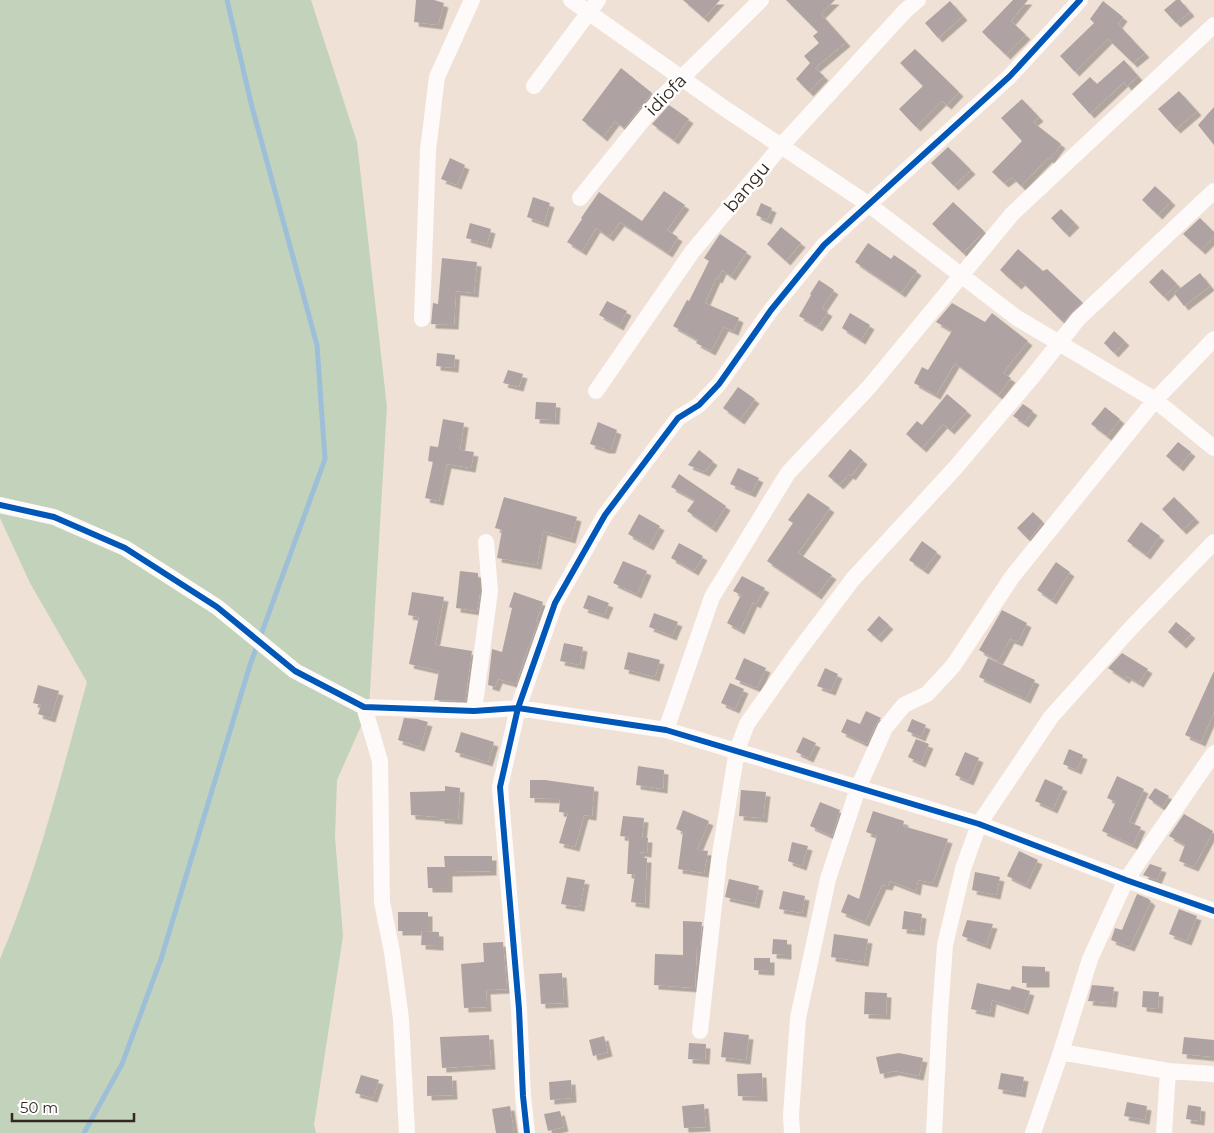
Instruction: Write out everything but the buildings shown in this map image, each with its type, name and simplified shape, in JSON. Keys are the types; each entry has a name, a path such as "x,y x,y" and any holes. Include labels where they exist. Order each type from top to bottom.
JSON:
{"street":[{"path":"422,319 428,150 437,77 472,0"},
{"path":"571,0 593,6 682,78 868,204 1017,318 1155,400 1214,448"},
{"name":"idiofa","path":"580,198 659,100 761,0"},
{"name":"bangu","path":"596,391 692,252 782,145 905,11 918,0"},
{"path":"527,1133 523,1096 519,1010 500,787 518,708 555,603 605,515 678,418 699,405 719,384 771,310 824,246 1010,76 1080,0"},
{"path":"534,86 593,6"},
{"path":"666,730 712,597 788,473 870,386 963,276 1012,214 1214,25"},
{"path":"700,1031 720,860 737,750 747,724 796,653 853,579 956,467 1060,344 1078,319 1214,191"},
{"path":"792,1133 791,1115 798,1018 828,879 858,788 885,728 904,705 927,694 953,666 1012,578 1155,400 1214,339"},
{"path":"0,505 54,517 125,548 217,607 295,671 364,707 474,711 518,708 666,730 979,824 1214,911"},
{"path":"474,711 490,591 486,542"},
{"path":"934,1133 945,945 963,869 979,824 1051,717 1130,629 1214,542"},
{"path":"364,707 380,761 382,902 392,952 401,1019 407,1133"},
{"path":"1033,1133 1090,959 1126,880 1214,753"},
{"path":"1061,1052 1168,1072 1214,1074"},
{"path":"1164,1133 1168,1072"}],"green space":[{"path":"0,0 311,0 357,142 387,407 369,708 337,780 335,837 343,936 314,1125 316,1133 0,1133 0,959 14,925 37,857 87,682 30,583 0,518"}],"waterway":[{"path":"84,1133 122,1064 161,959 250,665 325,459 317,345 252,107 227,0"}],"cycle path":[{"path":"527,1133 523,1096 519,1009 500,787 518,708 555,603 605,515 678,418 699,405 719,384 771,310 824,245 1010,76 1080,0"},
{"path":"0,505 54,517 125,548 217,607 295,671 364,707 474,711 518,708 666,730 979,824 1214,911"}]}
